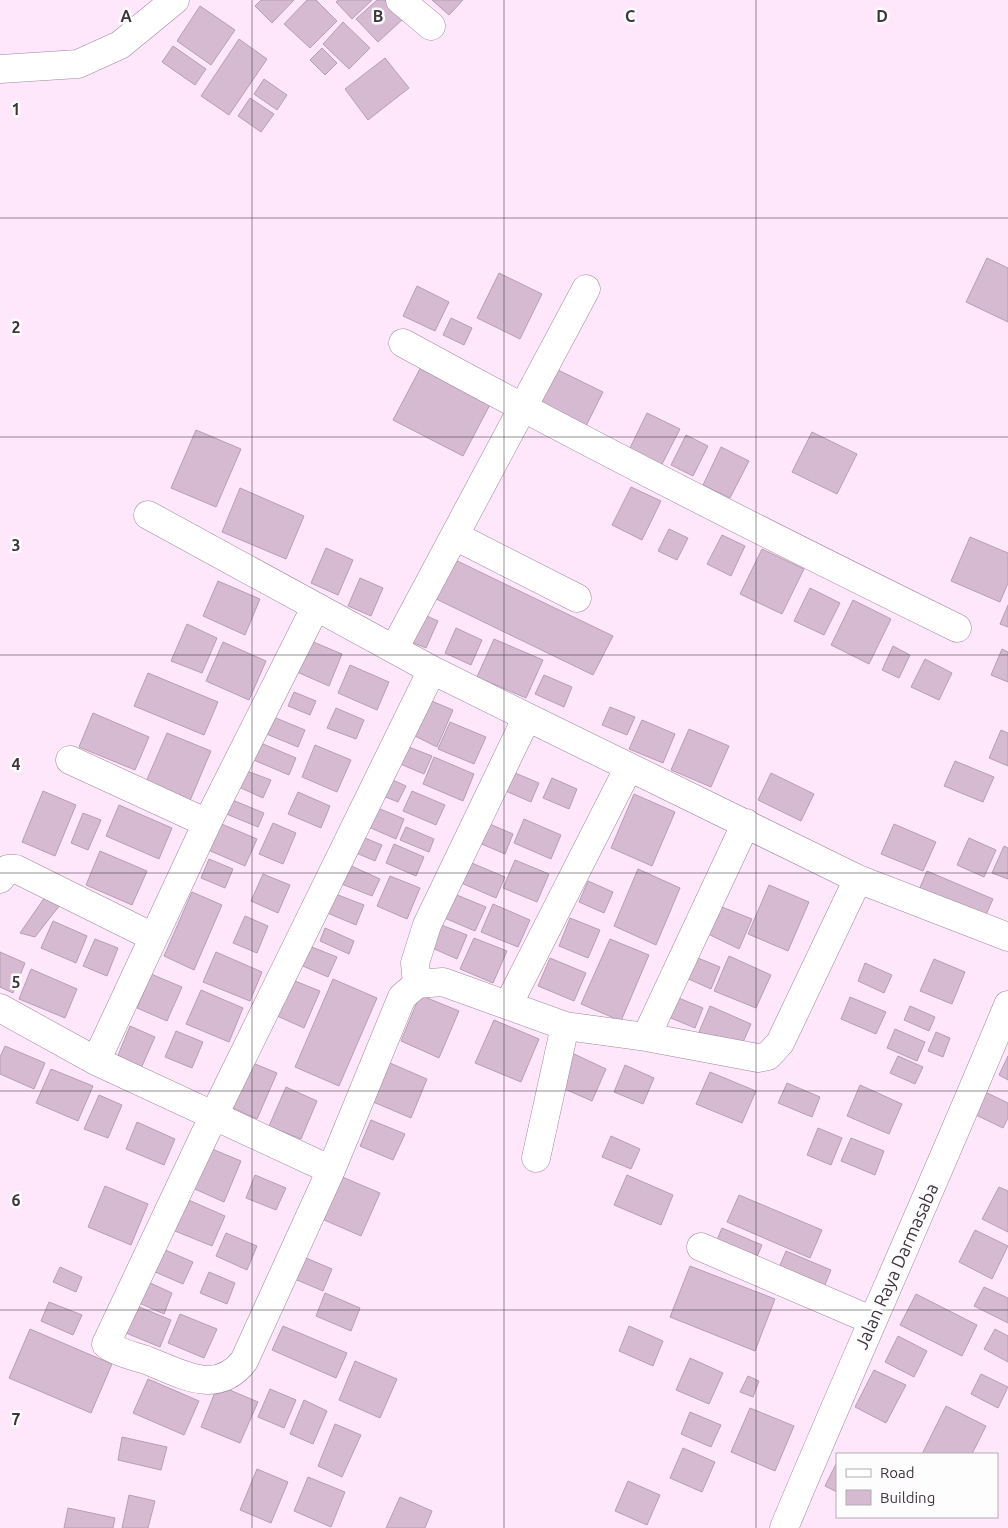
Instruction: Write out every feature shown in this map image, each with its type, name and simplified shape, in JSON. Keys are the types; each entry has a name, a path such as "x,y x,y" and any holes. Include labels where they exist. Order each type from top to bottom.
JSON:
{"street":[{"path":"0,69 78,64 120,45 176,0"},
{"path":"400,0 431,26"},
{"path":"394,649 586,289"},
{"path":"404,343 521,408 957,628"},
{"path":"148,515 315,608 432,670 527,717 858,879 1008,937"},
{"path":"455,536 577,598"},
{"path":"96,1061 207,823 315,608"},
{"path":"432,670 214,1115 106,1341 108,1346 200,1381 222,1379 236,1372 244,1361 331,1170 396,1010 402,998 417,984 443,982 565,1026 646,1037 758,1058 768,1056 780,1043 858,879"},
{"path":"417,984 415,963 427,925 527,717"},
{"path":"70,760 207,823"},
{"path":"508,1004 629,767"},
{"path":"646,1037 746,823"},
{"path":"0,879 8,869 16,869 153,938"},
{"name":"Jalan Raya Darmasaba","path":"784,1528 871,1320 948,1151 1008,1005"},
{"path":"0,1008 96,1061 331,1170"},
{"path":"536,1158 565,1026"},
{"path":"701,1247 871,1320"}],"building":[{"path":"261,0 294,0 272,23 255,6"},
{"path":"307,0 316,0 337,21 310,48 284,24"},
{"path":"338,0 372,0 352,19 336,2"},
{"path":"377,0 385,0 403,19 378,42 356,19"},
{"path":"432,0 463,0 449,15"},
{"path":"200,6 235,30 211,65 177,41"},
{"path":"343,22 370,48 349,69 323,44"},
{"path":"239,39 267,59 229,115 201,96"},
{"path":"173,46 206,69 195,85 162,62"},
{"path":"322,48 337,63 325,75 310,60"},
{"path":"385,58 409,88 368,120 345,89"},
{"path":"264,79 287,95 277,110 254,94"},
{"path":"250,98 274,114 261,132 238,116"},
{"path":"987,258 1008,268 1008,322 966,302"},
{"path":"499,273 542,294 520,339 477,318"},
{"path":"417,286 449,302 435,331 403,316"},
{"path":"451,318 472,328 464,345 443,335"},
{"path":"423,363 493,399 463,456 393,420"},
{"path":"554,368 603,392 586,426 538,403"},
{"path":"647,413 680,429 661,466 629,450"},
{"path":"196,430 241,449 216,507 171,488"},
{"path":"812,432 857,454 837,494 792,472"},
{"path":"686,435 708,446 693,476 671,465"},
{"path":"721,447 749,461 730,498 703,485"},
{"path":"631,487 661,501 642,540 612,525"},
{"path":"240,488 304,516 286,559 222,532"},
{"path":"669,529 688,538 677,560 658,551"},
{"path":"722,535 745,546 731,576 707,564"},
{"path":"970,537 1008,553 1008,583 1000,602 951,581"},
{"path":"326,548 353,560 338,595 311,583"},
{"path":"762,549 804,569 782,614 740,594"},
{"path":"449,557 613,636 593,675 430,596"},
{"path":"360,578 383,588 371,616 348,606"},
{"path":"218,581 260,599 245,635 203,616"},
{"path":"810,588 840,603 824,635 794,621"},
{"path":"853,600 891,619 869,664 831,645"},
{"path":"1008,605 1008,627 1000,624"},
{"path":"422,614 438,621 426,648 409,641"},
{"path":"187,624 217,638 202,673 171,661"},
{"path":"456,628 482,640 471,665 445,653"},
{"path":"494,639 543,660 526,698 477,677"},
{"path":"311,641 342,654 329,686 297,672"},
{"path":"223,642 266,661 249,700 206,681"},
{"path":"893,646 910,655 899,678 882,670"},
{"path":"1002,649 1008,652 1008,682 991,675"},
{"path":"925,659 952,673 939,700 911,687"},
{"path":"350,665 389,682 377,710 338,693"},
{"path":"148,673 218,702 204,735 134,706"},
{"path":"544,675 572,687 564,707 535,694"},
{"path":"294,692 316,701 310,715 288,706"},
{"path":"422,697 453,710 437,747 407,732"},
{"path":"610,707 635,717 627,735 602,725"},
{"path":"336,708 364,720 356,739 327,728"},
{"path":"93,713 149,737 135,770 79,747"},
{"path":"271,716 305,730 298,747 264,733"},
{"path":"642,720 675,734 663,763 629,749"},
{"path":"450,722 486,737 474,764 438,749"},
{"path":"689,729 729,746 711,787 671,770"},
{"path":"1001,730 1008,733 1008,766 989,758"},
{"path":"167,733 211,751 189,803 145,784"},
{"path":"256,741 296,758 289,775 249,758"},
{"path":"401,744 432,756 424,774 393,761"},
{"path":"315,745 351,760 337,792 302,777"},
{"path":"434,757 474,774 463,801 423,784"},
{"path":"955,761 994,777 983,802 944,786"},
{"path":"239,768 271,780 263,798 232,784"},
{"path":"508,770 539,783 531,802 501,789"},
{"path":"771,773 814,794 801,821 758,800"},
{"path":"384,776 406,786 398,802 376,793"},
{"path":"552,778 577,789 569,809 543,798"},
{"path":"43,791 76,805 55,856 22,842"},
{"path":"412,791 445,805 436,825 403,811"},
{"path":"298,792 330,806 321,828 288,814"},
{"path":"634,794 675,812 652,866 611,848"},
{"path":"230,799 264,813 258,827 224,813"},
{"path":"119,805 172,828 159,859 106,836"},
{"path":"373,806 404,819 396,839 364,825"},
{"path":"83,813 101,820 88,850 71,843"},
{"path":"524,819 561,835 551,859 514,843"},
{"path":"217,822 257,839 245,866 206,849"},
{"path":"485,822 513,834 505,854 477,842"},
{"path":"273,823 296,833 283,864 259,854"},
{"path":"894,824 936,842 923,871 881,854"},
{"path":"406,827 434,839 429,852 400,840"},
{"path":"360,836 382,845 375,861 354,852"},
{"path":"969,838 996,850 984,877 957,865"},
{"path":"394,844 424,857 416,876 386,863"},
{"path":"1004,846 1008,848 1008,879 992,873"},
{"path":"100,851 147,871 132,905 86,885"},
{"path":"209,859 233,869 225,888 201,878"},
{"path":"515,860 549,874 537,902 503,888"},
{"path":"467,861 505,877 496,898 459,882"},
{"path":"347,864 380,879 372,896 339,883"},
{"path":"638,869 680,888 656,945 614,926"},
{"path":"927,871 993,899 981,926 916,897"},
{"path":"263,874 290,885 278,913 251,901"},
{"path":"390,876 420,888 407,919 377,906"},
{"path":"588,881 613,892 604,913 579,902"},
{"path":"769,885 809,902 788,951 748,934"},
{"path":"192,892 222,905 194,970 164,956"},
{"path":"333,893 364,905 356,925 325,912"},
{"path":"452,893 486,907 475,931 442,917"},
{"path":"45,897 60,905 35,937 20,933"},
{"path":"493,904 530,920 518,947 481,932"},
{"path":"717,905 752,919 739,949 704,932"},
{"path":"245,916 268,926 257,953 233,943"},
{"path":"570,918 600,930 588,958 559,946"},
{"path":"53,921 87,936 76,963 41,948"},
{"path":"439,924 467,935 457,959 430,947"},
{"path":"325,928 354,941 349,954 320,941"},
{"path":"474,938 507,951 493,983 460,969"},
{"path":"95,939 118,948 107,976 83,966"},
{"path":"610,939 649,955 621,1021 581,1004"},
{"path":"304,944 337,957 328,977 296,963"},
{"path":"0,952 25,963 13,993 0,987"},
{"path":"216,952 262,972 250,1001 203,982"},
{"path":"693,956 720,967 711,989 684,977"},
{"path":"729,956 771,975 756,1008 714,991"},
{"path":"550,958 586,973 574,1001 538,986"},
{"path":"934,959 965,972 952,1004 920,991"},
{"path":"865,963 892,975 884,993 858,981"},
{"path":"31,969 77,989 65,1018 19,999"},
{"path":"151,974 182,987 167,1021 137,1008"},
{"path":"290,979 320,991 304,1028 275,1015"},
{"path":"333,979 377,998 339,1086 295,1067"},
{"path":"201,990 243,1008 229,1042 186,1024"},
{"path":"420,995 459,1011 439,1058 401,1041"},
{"path":"674,996 703,1008 695,1028 666,1016"},
{"path":"850,997 886,1012 876,1034 841,1019"},
{"path":"710,1006 751,1024 740,1049 699,1032"},
{"path":"910,1006 935,1017 929,1031 904,1020"},
{"path":"494,1020 539,1039 521,1082 475,1063"},
{"path":"130,1026 155,1037 138,1075 114,1065"},
{"path":"895,1029 925,1042 917,1061 887,1048"},
{"path":"176,1031 203,1042 192,1068 165,1057"},
{"path":"936,1032 950,1038 943,1057 928,1051"},
{"path":"5,1046 45,1063 34,1089 0,1074 0,1057"},
{"path":"572,1053 606,1069 592,1101 558,1086"},
{"path":"898,1056 923,1067 915,1084 890,1073"},
{"path":"1008,1056 1008,1080 999,1075"},
{"path":"243,1059 277,1073 257,1119 224,1104"},
{"path":"383,1060 427,1079 411,1118 366,1099"},
{"path":"625,1065 654,1078 643,1104 614,1092"},
{"path":"51,1069 93,1086 78,1121 36,1103"},
{"path":"710,1072 756,1091 742,1123 696,1104"},
{"path":"787,1083 820,1097 812,1117 778,1103"},
{"path":"860,1085 902,1104 889,1134 847,1116"},
{"path":"286,1087 317,1101 301,1139 269,1126"},
{"path":"983,1091 1008,1103 1008,1118 1003,1128 972,1113"},
{"path":"99,1095 122,1105 108,1138 84,1129"},
{"path":"371,1120 405,1134 393,1160 360,1146"},
{"path":"137,1122 175,1139 164,1165 126,1149"},
{"path":"818,1128 842,1138 831,1165 807,1155"},
{"path":"611,1136 640,1149 631,1169 602,1157"},
{"path":"851,1138 884,1151 875,1175 841,1161"},
{"path":"205,1146 241,1161 224,1202 188,1186"},
{"path":"255,1175 286,1188 276,1210 246,1198"},
{"path":"627,1175 673,1195 661,1225 614,1205"},
{"path":"340,1176 380,1193 361,1236 322,1219"},
{"path":"105,1186 148,1204 131,1245 88,1227"},
{"path":"999,1187 1008,1191 1008,1232 982,1219"},
{"path":"739,1195 822,1230 810,1258 727,1222"},
{"path":"184,1198 225,1216 212,1246 170,1229"},
{"path":"722,1228 762,1245 754,1264 714,1247"},
{"path":"975,1230 1008,1246 992,1279 959,1262"},
{"path":"226,1233 257,1246 247,1270 216,1256"},
{"path":"163,1249 193,1262 183,1284 153,1271"},
{"path":"786,1251 831,1270 823,1290 778,1270"},
{"path":"299,1255 332,1269 323,1291 290,1277"},
{"path":"690,1266 775,1299 755,1351 670,1317"},
{"path":"60,1267 82,1277 76,1292 53,1282"},
{"path":"209,1272 235,1283 227,1304 200,1293"},
{"path":"148,1282 172,1293 164,1314 139,1303"},
{"path":"984,1287 1008,1298 1008,1323 974,1306"},
{"path":"325,1293 360,1308 351,1331 316,1316"},
{"path":"916,1294 977,1325 962,1356 900,1325"},
{"path":"49,1302 82,1315 73,1335 41,1321"},
{"path":"137,1306 171,1320 160,1347 126,1333"},
{"path":"180,1314 217,1329 204,1358 168,1343"},
{"path":"283,1326 347,1353 336,1378 272,1350"},
{"path":"629,1326 663,1341 653,1366 619,1351"},
{"path":"30,1329 112,1364 91,1413 9,1378"},
{"path":"995,1329 1008,1336 1008,1362 984,1349"},
{"path":"898,1336 927,1351 914,1377 885,1362"},
{"path":"690,1358 723,1373 709,1404 676,1390"},
{"path":"355,1361 397,1379 380,1418 339,1400"},
{"path":"874,1370 906,1385 886,1423 855,1407"},
{"path":"981,1374 1008,1387 998,1408 971,1394"},
{"path":"748,1376 759,1381 753,1397 740,1392"},
{"path":"148,1379 199,1401 184,1435 133,1413"},
{"path":"218,1385 258,1402 240,1443 201,1427"},
{"path":"270,1389 296,1400 284,1428 258,1417"},
{"path":"304,1400 327,1411 313,1444 290,1434"},
{"path":"946,1406 986,1426 972,1453 922,1453"},
{"path":"750,1408 794,1426 775,1471 731,1452"},
{"path":"690,1412 721,1425 711,1447 681,1434"},
{"path":"335,1424 361,1435 342,1477 318,1466"},
{"path":"122,1437 167,1447 161,1470 118,1460"},
{"path":"683,1448 715,1462 702,1492 670,1478"},
{"path":"836,1464 836,1492 825,1486"},
{"path":"257,1469 288,1482 271,1523 240,1510"},
{"path":"308,1477 345,1492 331,1527 294,1511"},
{"path":"628,1481 660,1495 647,1525 615,1511"},
{"path":"129,1495 155,1501 148,1528 122,1528"},
{"path":"400,1497 432,1511 425,1528 386,1528"},
{"path":"68,1508 115,1518 113,1528 64,1528"}]}
